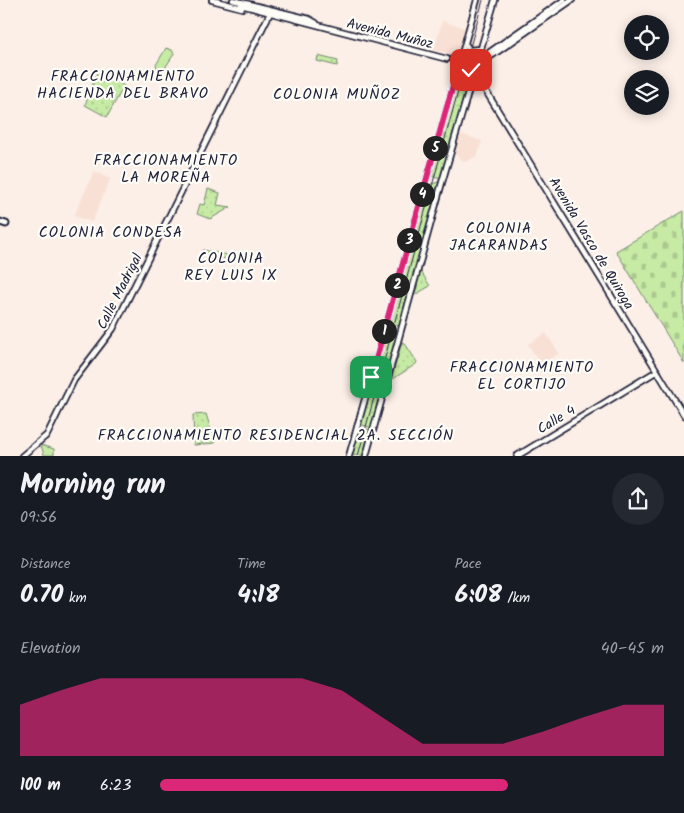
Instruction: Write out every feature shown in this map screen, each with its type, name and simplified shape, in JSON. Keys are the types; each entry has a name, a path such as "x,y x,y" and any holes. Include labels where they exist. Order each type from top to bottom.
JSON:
{"main road":[{"path":"212,0 269,15 316,24"},
{"path":"233,0 309,19 316,24"},
{"path":"349,456 477,0"},
{"path":"366,456 468,89 472,68 477,61 495,0"},
{"path":"477,61 564,0"},
{"path":"455,78 572,0"},
{"name":"Avenida Muñoz","path":"241,5 448,58"},
{"name":"Calle Madrigal","path":"22,456 47,435 74,380 113,329 269,15"},
{"path":"465,44 470,50 481,49"},
{"path":"463,50 472,68"},
{"name":"Avenida Vasco de Quiroga","path":"482,83 684,415"},
{"path":"453,86 462,84 468,89"},
{"name":"Calle 4","path":"517,456 657,371"}],"shaded area":[{"path":"442,21 465,28 458,56 434,50"},
{"path":"461,134 482,141 477,156 465,162 454,154"},
{"path":"94,171 110,179 92,222 74,216"},
{"path":"546,333 559,353 541,365 528,344"}],"green space":[{"path":"166,48 172,50 174,54 163,71 157,68 156,65"},
{"path":"318,56 338,61 337,66 317,61"},
{"path":"469,69 472,73 468,86 462,83 455,84 456,80"},
{"path":"98,70 124,86 107,117 85,105"},
{"path":"460,85 467,90 442,177 436,178 432,176 456,87"},
{"path":"441,181 436,197 424,192 427,182 432,184"},
{"path":"208,189 220,193 217,205 231,207 210,219 197,214 200,204 204,205"},
{"path":"429,195 435,199 402,325 395,326 391,322 425,196"},
{"path":"684,211 684,363 616,251"},
{"path":"203,250 237,257 236,261 202,254"},
{"path":"420,270 430,286 413,296"},
{"path":"385,330 400,333 373,428 359,424"},
{"path":"402,342 404,342 417,362 393,379 392,377"},
{"path":"206,414 215,443 194,445 193,415"},
{"path":"358,427 372,430 365,455 350,456"},
{"path":"41,445 54,449 54,455 44,455"}],"tunnel":[{"path":"226,0 235,3"},
{"path":"448,56 472,68 481,83"}],"railway":[{"path":"358,456 483,0"}],"district":[{"name":"FRACCIONAMIENTO HACIENDA DEL BRAVO","path":"123,84"},
{"name":"COLONIA MUÑOZ","path":"337,94"},
{"name":"FRACCIONAMIENTO LA MOREÑA","path":"166,168"},
{"name":"COLONIA CONDESA","path":"111,232"},
{"name":"COLONIA JACARANDAS","path":"499,236"},
{"name":"COLONIA REY LUIS IX","path":"231,266"},
{"name":"FRACCIONAMIENTO EL CORTIJO","path":"522,376"},
{"name":"FRACCIONAMIENTO RESIDENCIAL 2A. SECCIÓN","path":"276,435"}],"route":[{"path":"371,377 455,78 469,67 471,70"}]}
